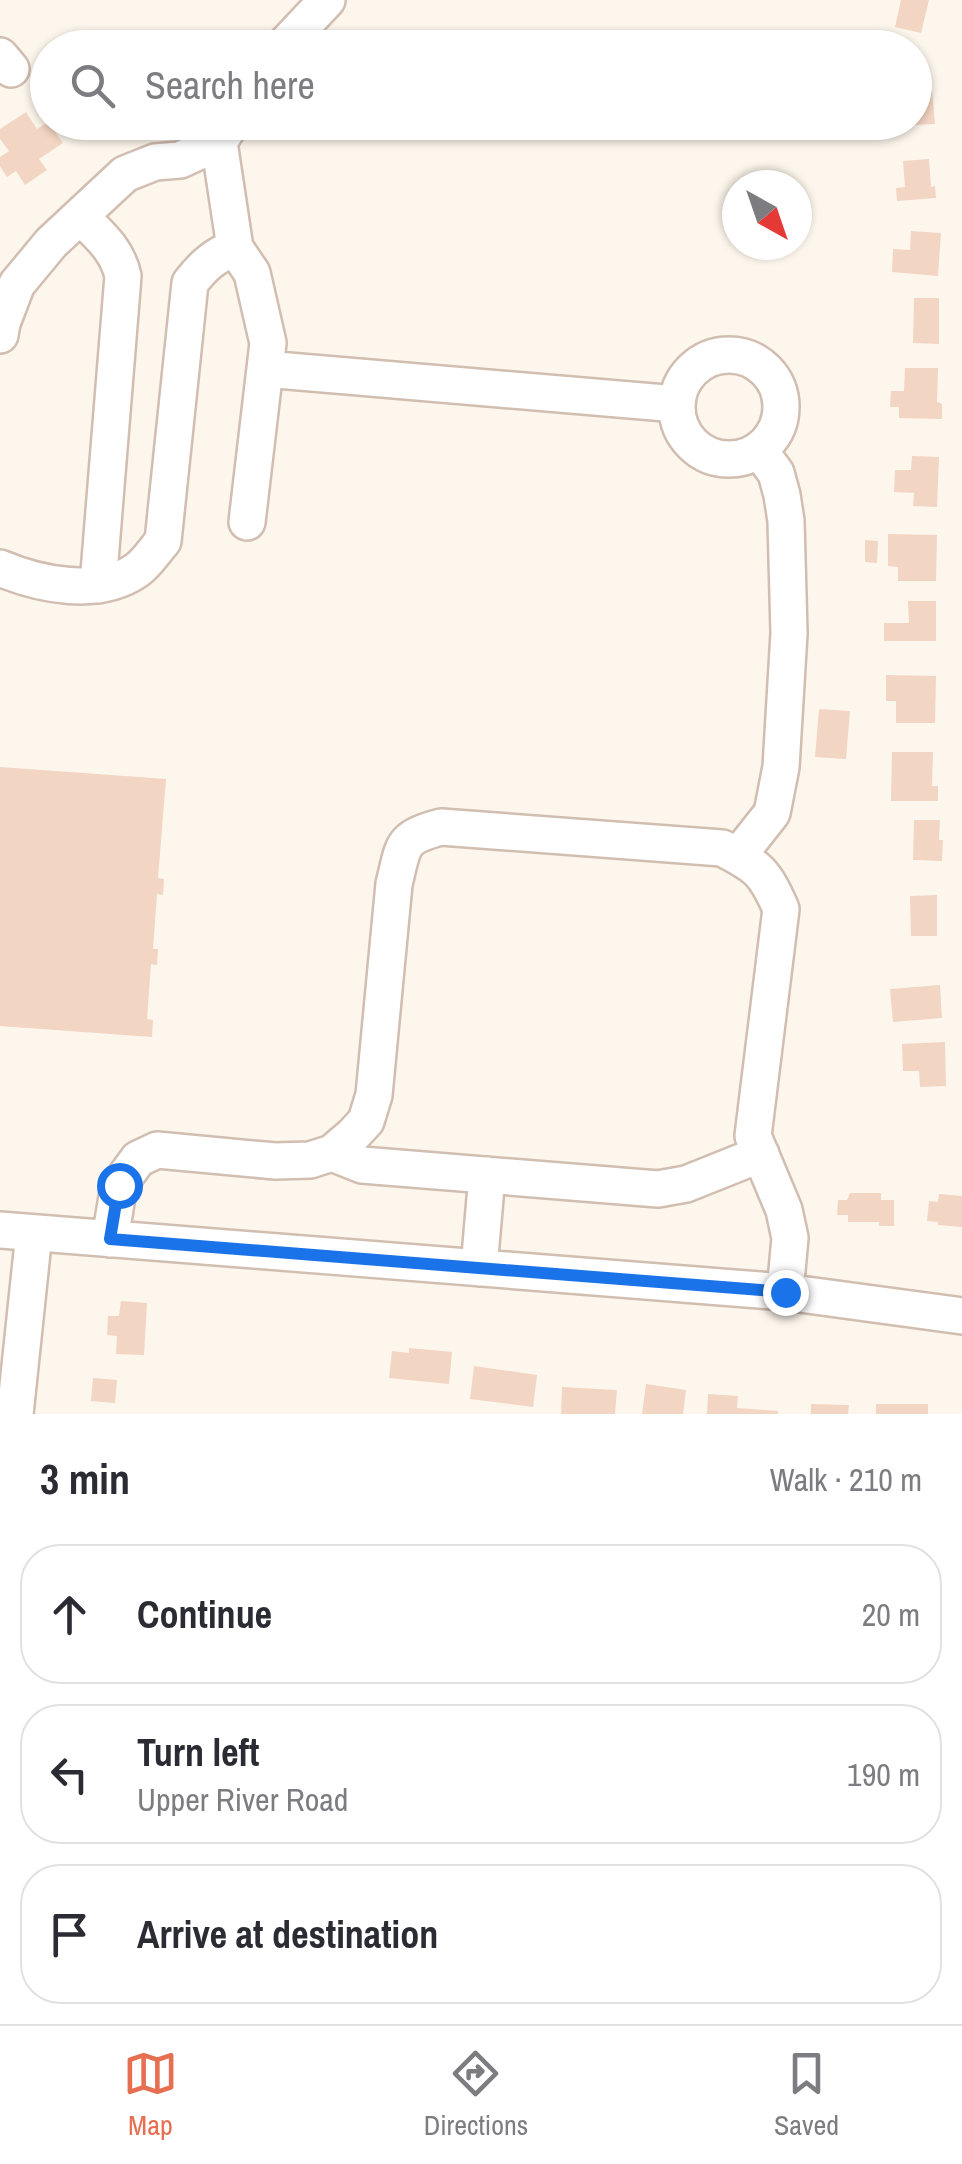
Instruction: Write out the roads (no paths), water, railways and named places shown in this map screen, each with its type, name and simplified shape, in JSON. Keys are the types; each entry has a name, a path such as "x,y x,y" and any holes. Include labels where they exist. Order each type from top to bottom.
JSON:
{"street":[{"path":"299,30 327,0"},
{"path":"0,335 9,274 50,243 126,174 156,162 180,160 212,140"},
{"path":"226,140 235,248 252,273 268,344 247,522"},
{"path":"80,216 112,247 124,276 98,585"},
{"path":"0,568 20,577 53,583 98,585 118,581 140,569 163,541 190,284 204,265 235,248"},
{"path":"720,355 738,355 768,372 778,387 782,404 779,421 772,437 759,450 728,459 711,456 685,436 676,404 680,386 704,361 720,355"},
{"path":"265,369 676,404"},
{"path":"738,856 772,813 781,767 790,633 782,495 776,473 759,450"},
{"path":"110,1239 119,1185 138,1159 157,1150 275,1162 310,1160 332,1153 366,1121 374,1095 394,884 402,850 414,834 442,826 722,848 752,864 771,886 782,909 753,1136 784,1210 790,1238 785,1292"},
{"path":"332,1153 362,1165 658,1189 686,1184 761,1154"},
{"path":"479,1268 487,1176"},
{"path":"15,1414 17,1232 785,1292 962,1316"}]}
